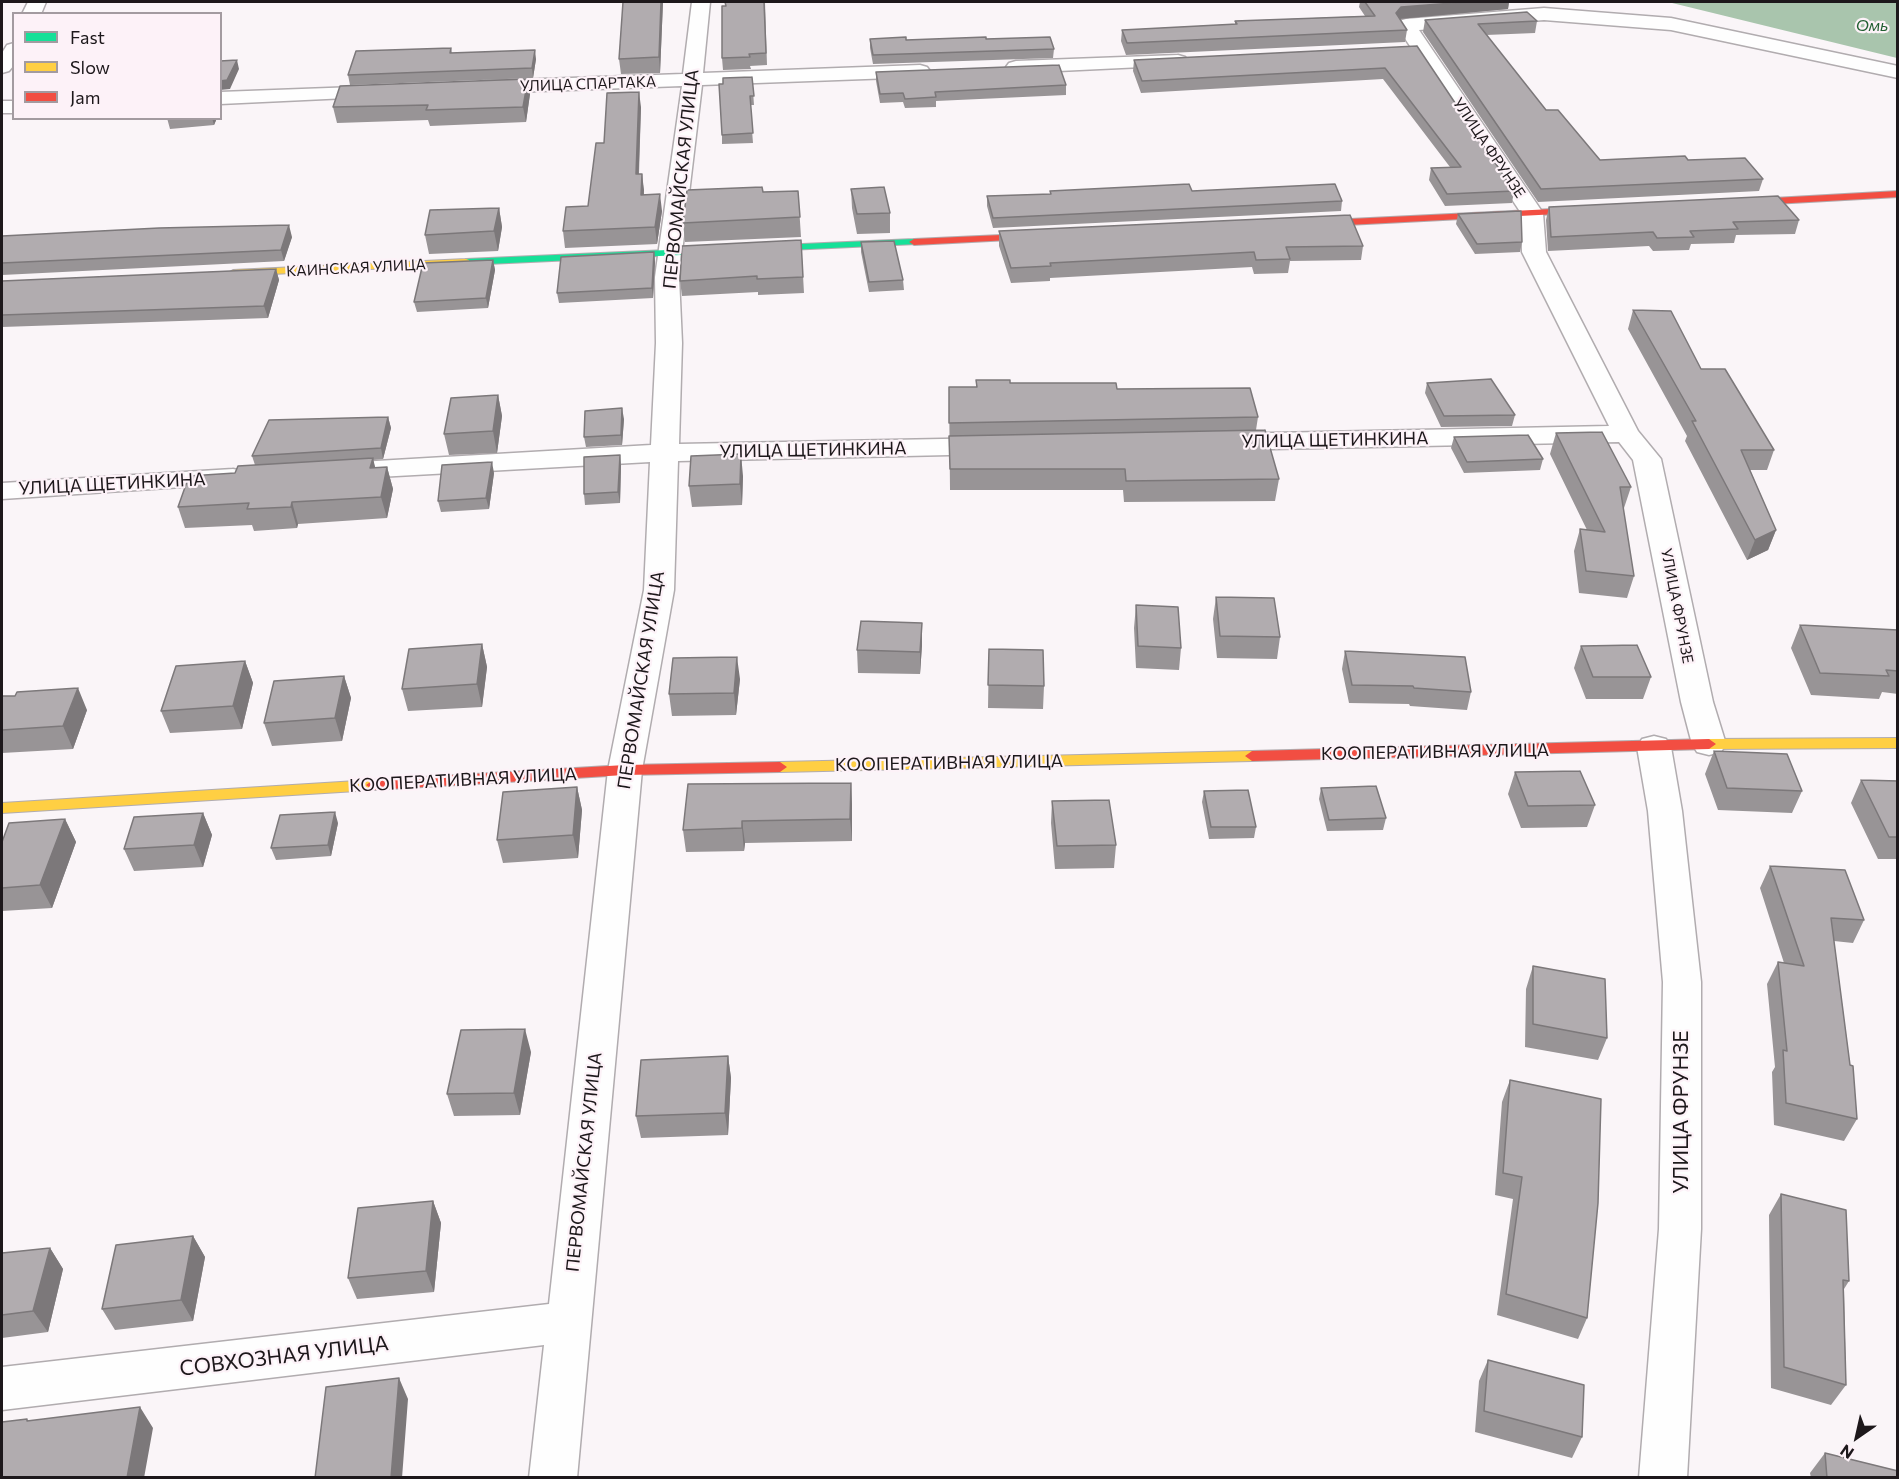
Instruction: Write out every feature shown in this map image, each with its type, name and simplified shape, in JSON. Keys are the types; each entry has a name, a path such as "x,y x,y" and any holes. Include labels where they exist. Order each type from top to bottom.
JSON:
{"main road":[{"path":"1721,203 1898,194"},
{"path":"1293,224 1603,209"},
{"name":"КАИНСКАЯ УЛИЦА","path":"216,274 1053,236"},
{"name":"КООПЕРАТИВНАЯ УЛИЦА","path":"2,808 625,770 1709,744 1898,743"}],"street":[{"name":"ПЕРВОМАЙСКАЯ УЛИЦА","path":"553,1478 567,1322 625,770 659,590 670,254 684,159 701,2"},
{"name":"УЛИЦА ФРУНЗЕ","path":"1709,744 1696,702 1647,459 1626,434 1534,252 1532,213 1406,25 1544,14 1671,24 1898,72"},
{"path":"1398,50 1422,49"},
{"path":"2,67 12,52"},
{"path":"998,68 1198,61"},
{"name":"УЛИЦА СПАРТАКА","path":"465,88 939,70"},
{"path":"222,98 407,91"},
{"name":"УЛИЦА ЩЕТИНКИНА","path":"1198,442 1626,434"},
{"name":"УЛИЦА ЩЕТИНКИНА","path":"321,472 664,453 1020,446"},
{"name":"УЛИЦА ЩЕТИНКИНА","path":"2,491 262,476"},
{"name":"УЛИЦА ФРУНЗЕ","path":"1654,747 1665,811 1682,982 1680,1229 1664,1478"},
{"name":"СОВХОЗНАЯ УЛИЦА","path":"2,1389 567,1322"}],"water":[{"name":"Омь","path":"1668,2 1897,2 1897,58"}],"building":[{"path":"623,2 661,2 659,57 619,59"},
{"path":"725,2 764,2 766,53 749,54 750,57 722,58 722,6 726,6"},
{"path":"1365,2 1466,2 1401,7 1396,13 1407,30 1127,43 1122,30 1237,24 1235,21 1375,16"},
{"path":"1527,12 1537,21 1478,24 1546,110 1558,110 1600,160 1685,156 1688,160 1745,158 1763,179 1541,189 1425,20"},
{"path":"906,37 906,40 1050,37 1054,49 873,55 870,39"},
{"path":"1417,46 1514,191 1447,194 1431,168 1461,167 1385,68 1142,81 1134,60"},
{"path":"451,48 450,53 535,50 532,68 348,75 356,51"},
{"path":"237,60 227,80 222,81 222,61"},
{"path":"1059,65 1066,85 935,92 936,97 905,99 903,93 880,94 876,72"},
{"path":"752,77 754,96 750,96 753,133 722,135 719,84 723,84 723,78"},
{"path":"528,79 523,107 426,110 428,105 333,107 340,86"},
{"path":"639,92 636,174 642,174 641,195 660,194 655,227 563,231 566,207 588,206 596,143 604,143 607,93"},
{"path":"1189,184 1192,191 1335,184 1342,201 993,218 987,196 1051,194 1050,191"},
{"path":"762,187 763,192 798,191 800,217 683,223 687,190"},
{"path":"884,187 890,213 857,214 851,189"},
{"path":"1778,196 1799,220 1733,222 1738,229 1690,231 1694,237 1657,238 1653,232 1551,237 1549,207"},
{"path":"499,208 494,231 425,235 430,210"},
{"path":"1521,211 1522,242 1477,244 1458,214"},
{"path":"1350,215 1363,246 1286,247 1290,259 1256,260 1254,252 1050,263 1051,266 1011,268 999,231"},
{"path":"289,225 281,250 2,263 2,236 159,228"},
{"path":"801,240 803,277 757,279 757,276 680,281 682,246"},
{"path":"894,241 903,280 869,282 861,242"},
{"path":"654,252 652,288 557,293 561,257"},
{"path":"493,260 486,298 414,302 423,263"},
{"path":"276,269 264,306 2,315 2,281"},
{"path":"1633,310 1671,311 1701,369 1725,369 1774,450 1741,450 1776,530 1755,540 1692,421 1696,421"},
{"path":"1491,379 1515,415 1444,416 1427,383"},
{"path":"976,380 1010,380 1010,383 1116,383 1117,389 1250,388 1258,417 949,423 949,387 977,387"},
{"path":"498,395 493,431 444,434 451,398"},
{"path":"622,408 621,435 584,437 585,411"},
{"path":"388,417 381,448 252,456 269,420"},
{"path":"1265,430 1279,479 1126,481 1125,469 950,469 949,436"},
{"path":"1602,432 1631,487 1620,487 1634,576 1586,571 1580,529 1605,532 1556,433"},
{"path":"1528,435 1543,459 1467,462 1454,437"},
{"path":"741,454 740,484 689,486 691,456"},
{"path":"620,455 618,492 584,494 584,457"},
{"path":"373,458 370,468 387,467 381,497 292,502 291,507 247,509 249,503 178,507 189,476 235,473 238,466"},
{"path":"492,462 486,498 438,501 442,465"},
{"path":"1216,597 1274,598 1280,637 1220,636"},
{"path":"1136,605 1178,607 1181,648 1138,646"},
{"path":"861,621 922,623 920,652 857,650"},
{"path":"1800,625 1898,630 1898,671 1886,670 1889,676 1820,673"},
{"path":"482,644 477,684 402,689 409,649"},
{"path":"1637,645 1651,677 1593,677 1581,646"},
{"path":"989,649 1043,650 1044,686 988,685"},
{"path":"1345,651 1465,657 1471,692 1414,688 1413,686 1352,685"},
{"path":"737,657 734,693 669,694 673,658"},
{"path":"245,661 233,706 161,711 176,666"},
{"path":"344,676 335,718 264,723 274,681"},
{"path":"78,688 63,726 2,730 2,696 15,696 17,692"},
{"path":"1714,751 1787,754 1802,791 1727,788"},
{"path":"1580,771 1595,805 1528,806 1515,772"},
{"path":"1861,780 1898,781 1898,837 1889,837"},
{"path":"851,783 850,819 742,821 742,828 683,830 688,784"},
{"path":"1376,786 1386,818 1329,820 1321,788"},
{"path":"577,787 573,835 497,840 503,792"},
{"path":"1248,790 1256,827 1211,827 1204,791"},
{"path":"1109,800 1116,845 1057,846 1052,801"},
{"path":"335,812 328,845 271,848 280,815"},
{"path":"203,813 194,845 124,849 134,817"},
{"path":"65,819 40,885 2,888 2,842 9,823"},
{"path":"1770,866 1845,870 1864,920 1831,918 1850,1065 1853,1066 1857,1119 1786,1103 1783,1050 1787,1051 1778,962 1804,966"},
{"path":"1533,966 1605,979 1607,1038 1533,1024"},
{"path":"525,1029 514,1093 447,1094 461,1030"},
{"path":"728,1056 725,1113 636,1116 641,1060"},
{"path":"1510,1080 1601,1099 1598,1203 1587,1318 1506,1294 1522,1177 1503,1173"},
{"path":"1781,1194 1846,1210 1849,1281 1843,1280 1846,1385 1784,1367"},
{"path":"433,1201 426,1271 348,1278 358,1208"},
{"path":"193,1236 181,1300 102,1309 116,1245"},
{"path":"50,1248 33,1311 2,1315 2,1253"},
{"path":"1488,1360 1584,1385 1582,1437 1484,1411"},
{"path":"399,1378 391,1478 315,1478 326,1387"},
{"path":"140,1407 127,1478 2,1478 2,1422"},
{"path":"1825,1453 1898,1471 1898,1478 1827,1478"}],"traffic: fast":[{"path":"466,262 914,242"}],"traffic: slow":[{"path":"233,273 466,262"},
{"path":"1709,744 1898,743"},
{"path":"780,767 1252,756"},
{"path":"2,808 373,785"}],"traffic: jam":[{"path":"1738,203 1898,194"},
{"path":"1309,224 1593,210"},
{"path":"914,242 1045,236"},
{"path":"1252,756 1709,744"},
{"path":"373,785 625,770 780,767"}]}
